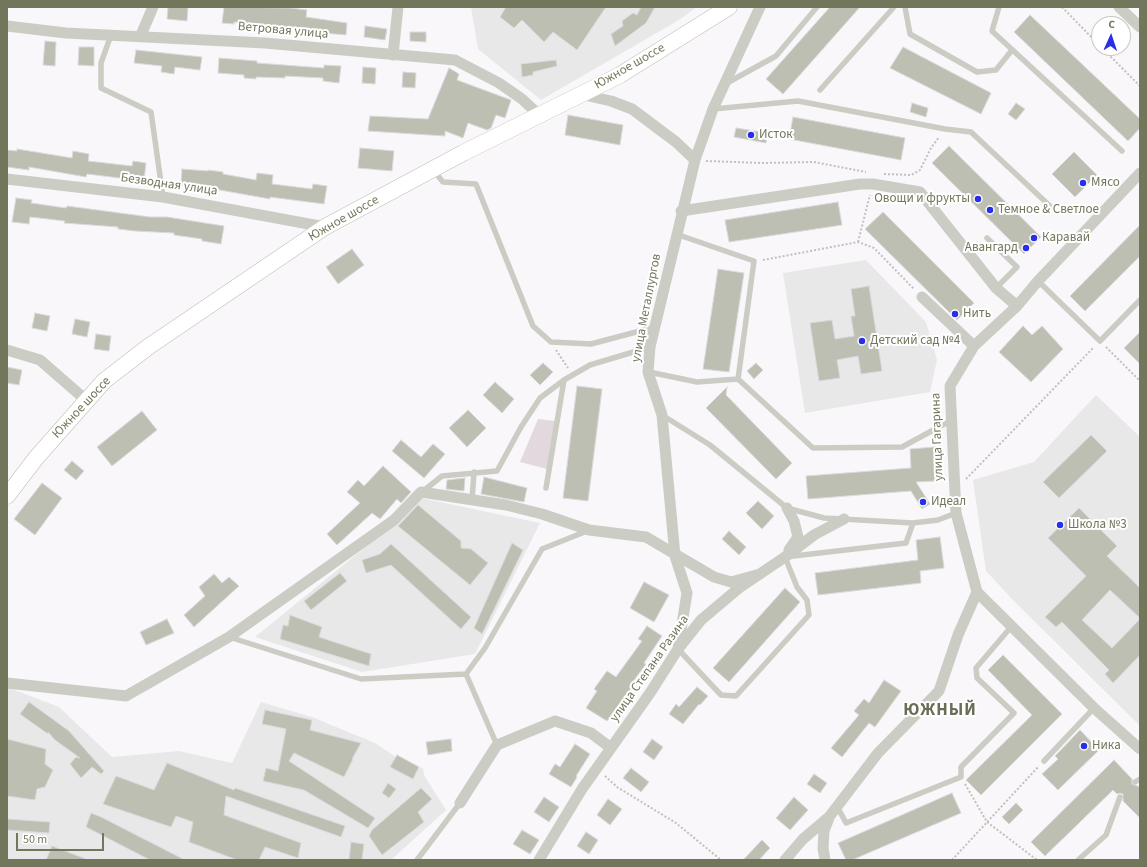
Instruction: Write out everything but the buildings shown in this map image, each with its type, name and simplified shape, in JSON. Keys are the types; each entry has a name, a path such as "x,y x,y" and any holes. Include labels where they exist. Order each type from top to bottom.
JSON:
{"street":[{"path":"141,35 153,7"},
{"path":"393,55 398,7"},
{"name":"Южное шоссе","path":"7,496 36,458 104,381 148,348 325,227 432,170 620,75 729,7"},
{"name":"улица Металлургов","path":"678,649 686,593 675,556 662,414 648,372 650,347 695,160 713,109 760,7"},
{"path":"1119,7 1140,27"},
{"name":"Ветровая улица","path":"7,26 66,33 141,35 265,43 454,60 499,83 522,98 540,116"},
{"path":"580,94 611,101 632,109 676,142 695,160"},
{"name":"улица Гагарина","path":"1140,173 1038,281 1017,306 974,346 950,386 950,421 956,513 977,592 1094,708 1140,749"},
{"path":"682,211 860,184 873,178 920,192 996,288 1017,306"},
{"name":"Безводная улица","path":"7,179 163,197 325,227"},
{"path":"922,298 974,346"},
{"path":"7,350 40,360 87,401"},
{"path":"7,683 126,696 229,637 394,520 421,492 506,505 542,514 589,530 646,537 663,546 675,556 714,577 731,582 760,574"},
{"path":"785,558 798,537 794,521 787,508"},
{"name":"улица Степана Разина","path":"539,860 597,768 650,693 678,649 701,620 739,588 785,558 814,535 844,519"},
{"path":"784,860 803,839 829,817 878,753 938,691 958,635 977,592"},
{"path":"460,803 497,745 555,721 591,733 611,748"},
{"path":"825,860 823,848 824,831 829,817"}],"lane":[{"path":"726,83 776,56 818,7"},
{"path":"820,90 894,7"},
{"path":"905,7 910,34 977,72 996,70 1012,50"},
{"path":"998,7 992,31 1122,151"},
{"path":"111,34 101,63 101,88 151,112 163,197"},
{"path":"713,109 798,101 945,129 971,132 1051,207"},
{"path":"432,170 443,182 476,184 532,326 552,342 591,344 655,326"},
{"path":"676,234 754,261 738,379"},
{"path":"987,238 1017,267 996,288"},
{"path":"1038,281 1100,341 1140,300"},
{"path":"421,492 442,476 497,471 540,398 564,380 590,365 650,347"},
{"path":"648,372 697,382 738,379 813,448 902,446 950,421"},
{"path":"546,488 564,380"},
{"path":"662,414 710,444 787,508 824,518 912,523 938,520 956,513"},
{"path":"472,500 474,472"},
{"path":"678,649 721,695 736,696 809,615 807,600 797,587 785,558 906,543 912,523"},
{"path":"466,674 485,648 542,549 589,530"},
{"path":"837,806 846,823 961,777 961,767 1014,713 977,678 976,668 1011,627"},
{"path":"229,637 361,680 466,674"},
{"path":"466,674 497,745"},
{"path":"1044,761 1094,708"},
{"path":"1078,860 1106,835 1120,797"},
{"path":"417,860 460,803"}],"path":[{"path":"1062,7 1091,37"},
{"path":"1110,56 1140,86"},
{"path":"695,160 762,163 814,162 873,178 911,175 920,170 931,148 945,129"},
{"path":"858,242 873,178"},
{"path":"754,261 858,242 874,248 922,298"},
{"path":"954,491 1100,341 1140,381"},
{"path":"552,342 572,375"},
{"path":"952,860 1044,761"},
{"path":"597,768 617,787 681,827 721,860"},
{"path":"961,777 987,822 1037,860"}],"shaded area":[{"path":"471,7 697,7 679,20 541,100 478,49"},
{"name":"Детский сад №4","path":"866,260 926,322 937,360 930,392 805,413 783,273"},
{"name":"Школа №3","path":"1096,395 1140,437 1140,726 1012,599 986,571 973,480 1034,462"},
{"path":"538,419 555,421 547,469 520,462"},
{"path":"421,498 540,523 475,654 362,672 255,637 396,522"},
{"path":"7,687 59,707 112,757 179,751 232,763 261,702 312,717 375,743 406,764 423,768 424,775 446,810 391,860 7,860"}],"place":[{"name":"Исток","path":"751,135"},
{"name":"Мясо","path":"1083,183"},
{"name":"Овощи и фрукты","path":"978,199"},
{"name":"Темное & Светлое","path":"990,210"},
{"name":"Каравай","path":"1034,238"},
{"name":"Авангард","path":"1026,248"},
{"name":"Нить","path":"955,314"},
{"name":"Детский сад №4","path":"862,341"},
{"name":"Идеал","path":"923,502"},
{"name":"Школа №3","path":"1060,525"},
{"name":"Ника","path":"1084,746"}],"district":[{"name":"ЮЖНЫЙ","path":"940,711"}]}
